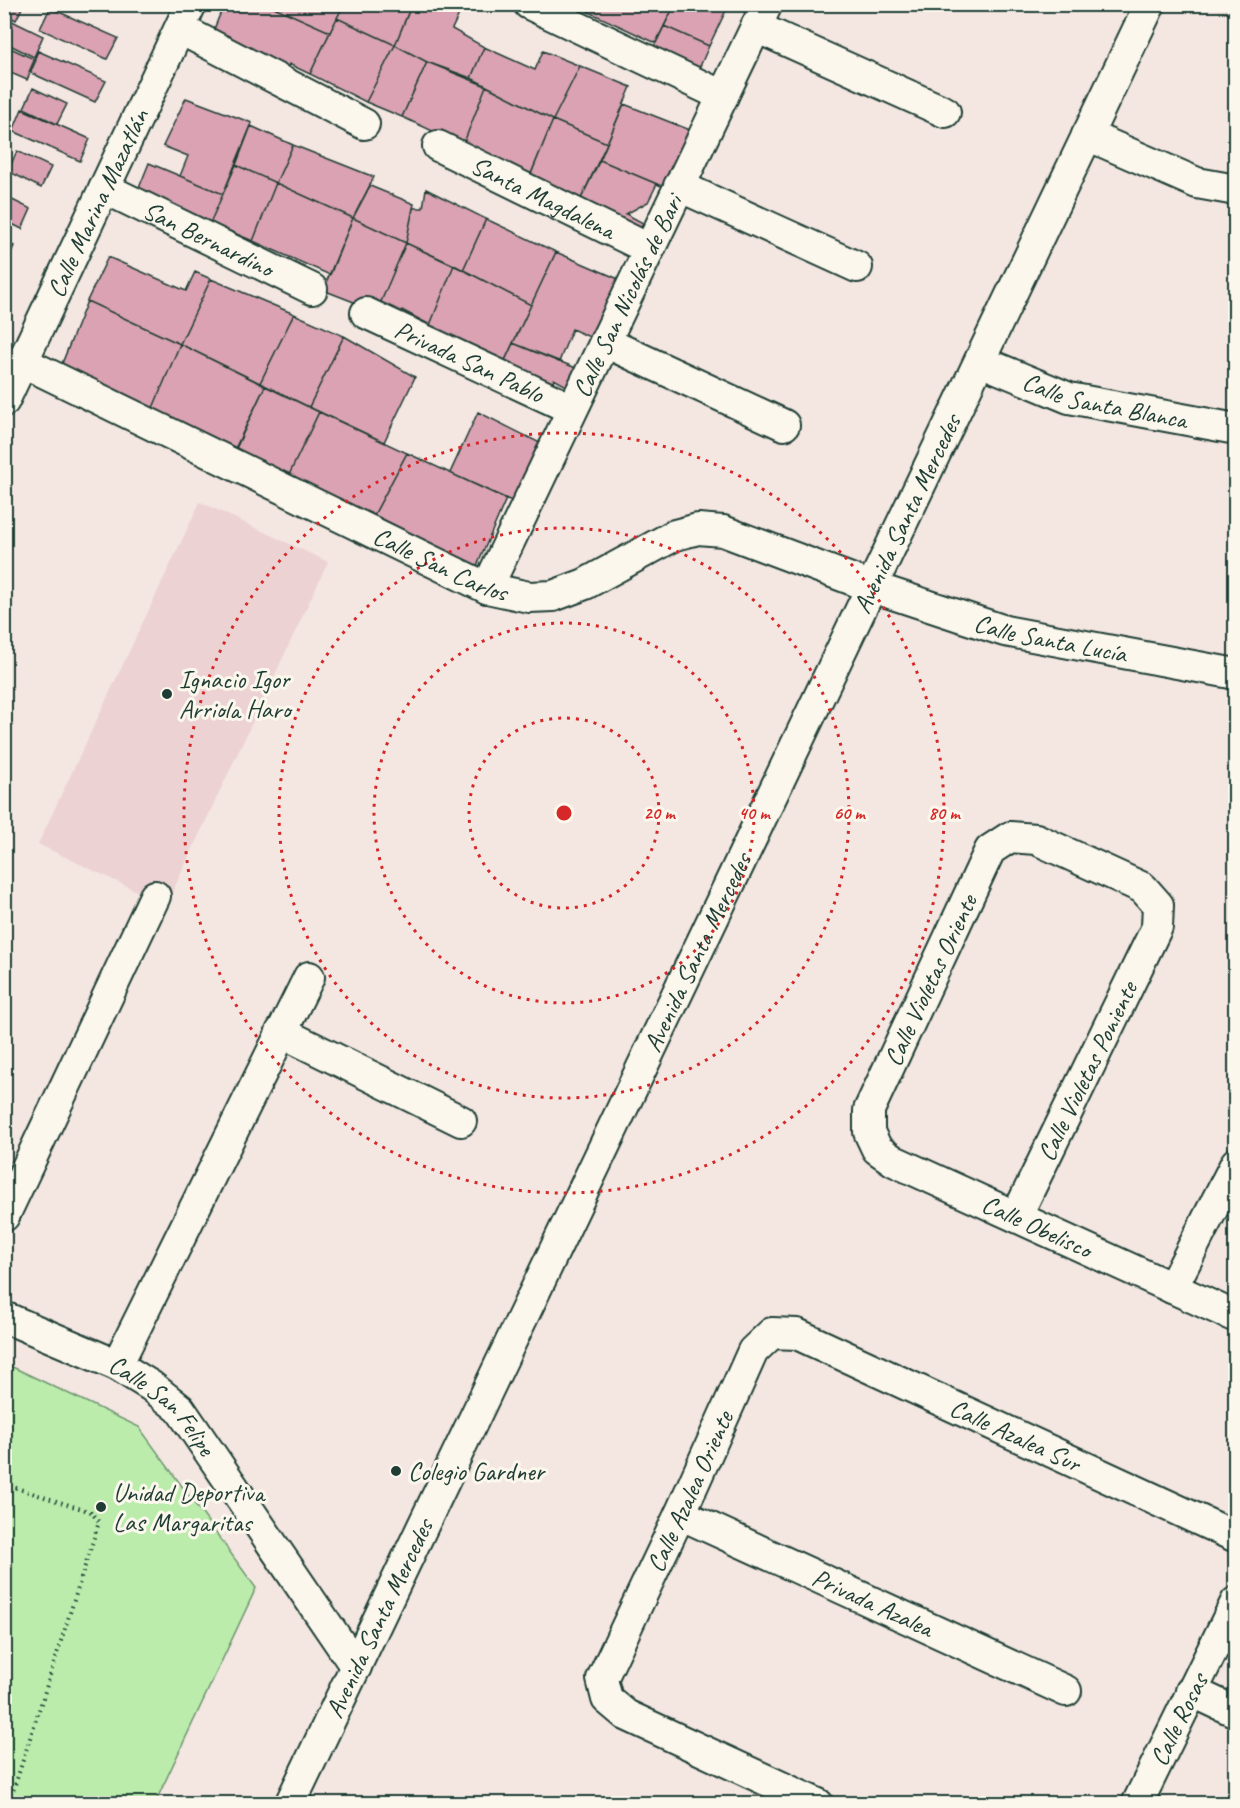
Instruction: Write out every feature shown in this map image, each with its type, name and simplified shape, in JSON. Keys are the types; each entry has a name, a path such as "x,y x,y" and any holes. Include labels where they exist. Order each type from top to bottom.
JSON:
{"street":[{"path":"529,4 723,96"},
{"name":"Avenida Santa Mercedes","path":"290,1803 1150,4"},
{"path":"186,11 364,124"},
{"name":"Calle Marina Mazatlán","path":"4,400 186,11"},
{"path":"761,16 945,112"},
{"name":"Calle San Nicolás de Bari","path":"487,588 761,16"},
{"path":"1087,135 1197,183 1236,190"},
{"name":"Santa Magdalena","path":"438,146 649,249"},
{"path":"679,186 857,267"},
{"name":"San Bernardino","path":"105,188 312,289"},
{"name":"Privada San Pablo","path":"366,313 572,409"},
{"path":"605,342 784,425"},
{"name":"Calle Santa Blanca","path":"980,361 1069,398 1236,429"},
{"name":"Calle San Carlos","path":"23,362 487,588 529,597 553,596 585,584 675,535 698,529 723,531 872,587"},
{"name":"Calle Santa Lucía","path":"872,587 1005,631 1236,674"},
{"name":"Calle Violetas Oriente","path":"869,1110 990,850 1010,837 1036,838 1143,888 1158,905 1157,927"},
{"path":"4,1216 155,896"},
{"name":"Calle Violetas Poniente","path":"1017,1215 1157,927"},
{"path":"117,1365 309,977"},
{"path":"281,1032 461,1121"},
{"name":"Calle Obelisco","path":"869,1110 869,1132 877,1149 894,1161 1017,1215 1236,1317"},
{"path":"1172,1288 1236,1163"},
{"name":"Calle San Felipe","path":"4,1317 117,1365 152,1386 180,1409 356,1668"},
{"name":"Calle Azalea Oriente","path":"797,1334 772,1333 753,1351 680,1514 602,1679 607,1699 627,1715 818,1803"},
{"name":"Calle Azalea Sur","path":"797,1334 1236,1537"},
{"name":"Privada Azalea","path":"680,1514 1066,1691"},
{"name":"Calle Rosas","path":"1137,1803 1236,1602"},
{"path":"1191,1691 1236,1712"}],"path":[{"path":"4,1484 91,1512 99,1522 9,1803"}],"shaded area":[{"path":"200,502 328,562 166,905 38,844"}],"green space":[{"name":"Unidad Deportiva Las Margaritas","path":"4,1363 139,1427 256,1588 155,1803 5,1803"}],"building":[{"path":"4,4 24,4 16,20 4,14"},
{"path":"224,4 267,4 330,32 310,74 289,64 285,77 211,37"},
{"path":"267,4 344,4 330,32"},
{"path":"344,4 402,4 410,8 395,45 337,18"},
{"path":"412,4 454,4 462,8 452,29 484,47 471,78 427,62 395,45"},
{"path":"590,4 675,4 656,43 589,12"},
{"path":"675,4 729,4 709,46 664,26"},
{"path":"50,8 118,38 107,59 40,29"},
{"path":"337,18 395,45 366,102 310,74"},
{"path":"10,20 43,36 34,57 4,42 4,32"},
{"path":"664,26 709,46 694,80 649,57"},
{"path":"4,45 36,60 27,80 4,70"},
{"path":"395,45 427,62 402,117 366,102"},
{"path":"484,47 535,70 543,51 580,66 553,120 471,78"},
{"path":"38,51 106,81 95,102 29,72"},
{"path":"427,62 486,86 463,145 402,117"},
{"path":"580,66 631,87 607,143 553,120"},
{"path":"486,86 553,120 530,176 463,145"},
{"path":"33,88 67,104 57,124 24,108"},
{"path":"186,98 252,123 223,194 180,176 188,156 163,146"},
{"path":"624,104 690,130 664,187 600,160"},
{"path":"22,109 90,139 80,161 13,131"},
{"path":"553,120 607,143 577,207 527,184"},
{"path":"251,126 293,145 276,183 236,165"},
{"path":"293,145 374,177 353,218 276,183"},
{"path":"17,151 51,167 41,188 8,171"},
{"path":"600,160 657,184 648,202 626,214 643,223 637,236 577,207"},
{"path":"149,163 223,194 210,223 137,193"},
{"path":"236,165 276,183 253,241 210,223"},
{"path":"276,183 353,218 330,275 253,241"},
{"path":"370,186 414,204 406,243 353,218"},
{"path":"426,189 486,219 463,270 406,243 413,208 423,208"},
{"path":"4,196 31,209 22,229 4,220"},
{"path":"353,218 406,243 377,311 323,290"},
{"path":"486,219 556,252 531,305 463,270"},
{"path":"4,242 14,246 5,267 4,267"},
{"path":"406,243 454,265 430,325 402,310 398,319 377,311"},
{"path":"556,252 623,281 596,340 572,329 559,362 513,343"},
{"path":"108,257 186,291 195,272 211,279 180,344 87,301"},
{"path":"454,265 531,305 501,369 426,335"},
{"path":"211,279 294,314 260,383 180,344"},
{"path":"87,301 180,344 150,415 59,371"},
{"path":"294,314 344,336 309,407 260,383"},
{"path":"344,336 415,377 384,442 309,407"},
{"path":"513,343 581,370 572,389 554,379 549,393 501,369"},
{"path":"180,344 265,386 234,453 150,415"},
{"path":"265,386 319,412 287,479 233,453"},
{"path":"319,412 407,453 374,515 287,479"},
{"path":"478,412 544,445 516,503 450,473"},
{"path":"407,453 506,499 477,566 374,515"}],"place":[{"name":"Ignacio Igor Arriola Haro","path":"167,694"},
{"name":"Colegio Gardner","path":"396,1471"},
{"name":"Unidad Deportiva Las Margaritas","path":"101,1507"}]}
